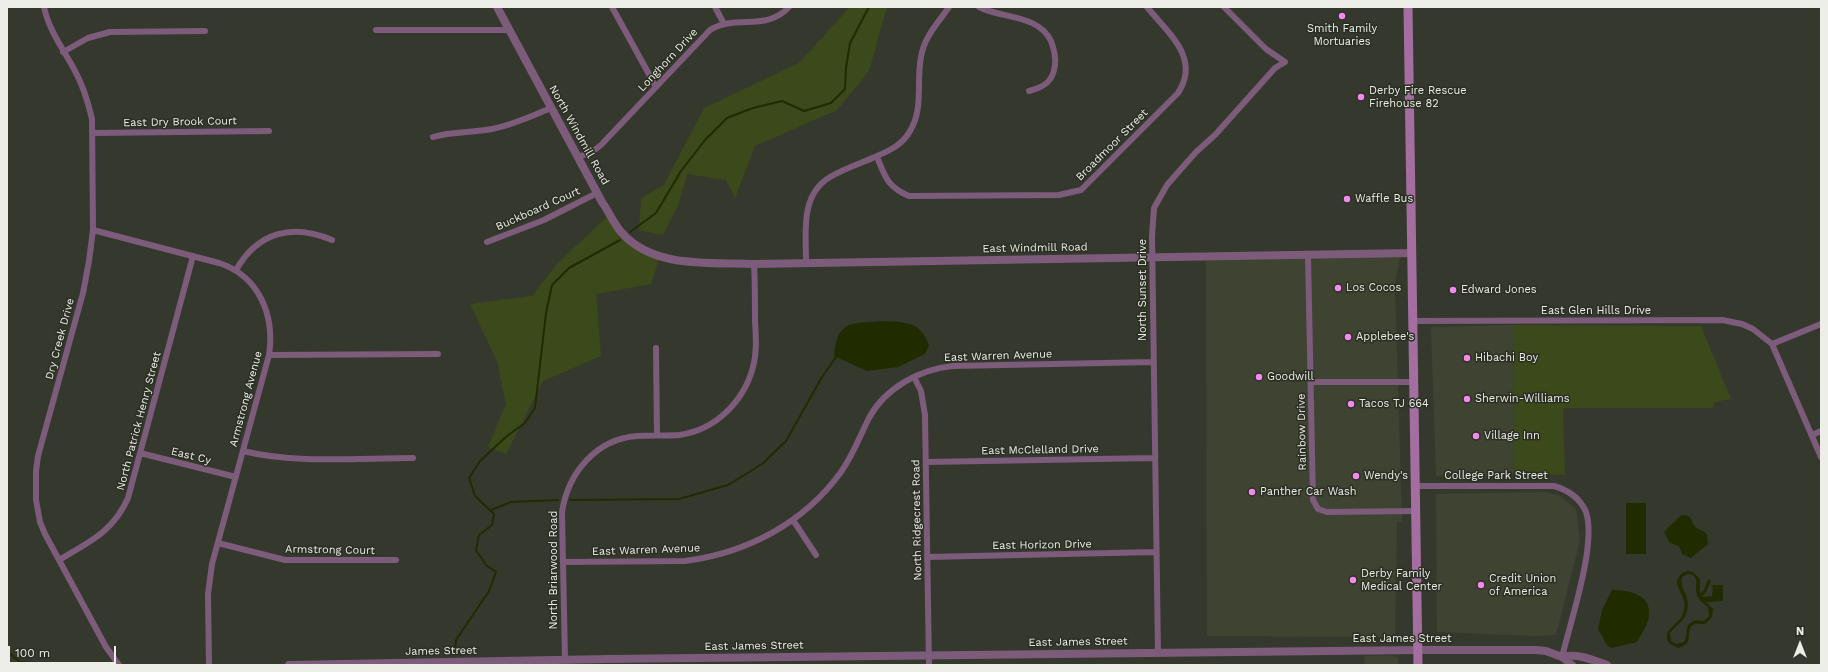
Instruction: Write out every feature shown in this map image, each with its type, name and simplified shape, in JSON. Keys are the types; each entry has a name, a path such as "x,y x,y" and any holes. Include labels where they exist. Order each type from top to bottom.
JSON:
{"main road":[{"path":"1408,7 1418,665"}],"street":[{"name":"Dry Creek Drive","path":"44,7 54,35 85,93 92,119 93,230 89,261 82,293 38,456 36,472 36,500 40,522 59,560 106,647 119,665"},
{"name":"North Windmill Road","path":"497,7 597,193 621,232 637,246 660,256"},
{"path":"612,7 656,87"},
{"path":"715,7 724,24"},
{"name":"Longhorn Drive","path":"578,157 592,152 601,145 707,33 714,28 724,24 761,22 776,17 789,7"},
{"path":"806,262 806,215 814,192 831,176 877,157 898,145 910,132 919,107 920,65 924,46 928,36 949,7"},
{"path":"978,7 996,14 1031,22 1044,31 1048,36 1055,55 1050,81 1042,87 1029,91"},
{"name":"Broadmoor Street","path":"877,157 890,184 908,196 1059,195 1081,190 1178,93 1185,79 1186,65 1181,48 1147,7"},
{"name":"North Sunset Drive","path":"1158,652 1153,362 1152,236 1154,208 1167,185 1196,152 1215,135 1275,68 1285,62 1266,49 1224,7"},
{"path":"376,30 509,30"},
{"path":"63,52 88,38 110,32 205,31"},
{"path":"433,137 448,132 493,129 517,122 551,108"},
{"name":"East Dry Brook Court","path":"92,133 269,131"},
{"name":"Buckboard Court","path":"487,242 544,220 597,193"},
{"name":"Armstrong Avenue","path":"93,230 193,256 236,270 254,285 266,306 271,330 269,355 211,569 208,594 209,665"},
{"path":"236,270 244,258 258,243 276,234 287,232 305,232 319,234 332,240"},
{"name":"East Windmill Road","path":"660,256 691,262 754,264 1412,253"},
{"name":"Rainbow Drive","path":"1308,255 1313,500 1318,509 1327,512 1415,511"},
{"name":"North Patrick Henry Street","path":"59,560 98,537 116,519 128,498 193,256"},
{"name":"North Briarwood Road","path":"565,660 562,512 564,500 571,481 580,467 598,450 617,440 636,436 678,435 689,433 713,422 728,411 744,391 753,366 756,351 754,264"},
{"name":"East Glen Hills Drive","path":"1413,322 1722,320 1742,324 1753,329 1772,344"},
{"path":"1821,324 1772,344 1821,456"},
{"path":"656,348 657,435"},
{"path":"269,355 438,354"},
{"name":"East Warren Avenue","path":"563,562 685,561 705,558 727,552 754,542 774,532 815,502 842,471 860,439 869,418 881,401 894,390 933,369 953,366 1153,362"},
{"name":"North Ridgecrest Road","path":"914,378 921,391 925,415 929,665"},
{"path":"1311,382 1414,382"},
{"path":"1812,435 1821,431"},
{"path":"243,451 265,456 288,458 412,458"},
{"name":"East Cy","path":"140,453 236,477"},
{"name":"East McClelland Drive","path":"926,462 1155,458"},
{"name":"College Park Street","path":"1415,486 1554,486 1569,492 1576,497 1582,504 1587,519 1586,550 1584,571 1562,657"},
{"path":"792,520 816,555"},
{"name":"Armstrong Court","path":"218,543 285,560 396,560"},
{"name":"East Horizon Drive","path":"927,557 1156,552"},
{"name":"East James Street","path":"593,662 1158,652 1530,650 1546,652 1562,657 1572,665"},
{"name":"East James Street","path":"1562,657 1571,655 1607,665"},
{"name":"James Street","path":"289,665 501,663 565,660 593,662"}],"shaded area":[{"path":"850,7 887,7 869,71 837,110 755,146 735,198 726,180 687,174 678,206 663,235 639,230 641,198 664,185 704,108 799,63"},
{"path":"610,214 621,232 660,256 651,284 596,294 601,356 543,381 506,454 488,447 506,404 497,361 470,304 532,296 557,264"},
{"path":"1206,257 1400,257 1395,283 1402,522 1397,522 1395,637 1207,636"},
{"path":"882,321 911,324 916,327 921,331 929,345 925,354 898,367 867,371 834,356 839,335 843,329 854,324"},
{"path":"1513,325 1514,473 1436,476 1431,327"},
{"path":"1513,325 1701,326 1731,399 1714,402 1713,408 1563,408 1565,475 1514,473"},
{"path":"1543,492 1559,495 1576,509 1580,540 1556,635 1536,636 1437,632 1436,494"},
{"path":"1626,503 1646,503 1646,554 1626,554"},
{"path":"1682,515 1689,516 1694,525 1707,535 1708,544 1691,558 1682,554 1679,546 1670,543 1664,532"},
{"path":"1688,571 1693,572 1700,579 1700,593 1704,590 1708,579 1711,581 1702,597 1712,596 1713,588 1711,586 1723,585 1723,601 1706,602 1713,609 1712,617 1705,624 1696,624 1692,626 1690,629 1689,640 1684,646 1678,648 1669,643 1667,634 1683,614 1685,604 1677,580 1682,573","holes":["1688,574 1693,575 1696,579 1697,595 1708,607 1709,616 1704,621 1691,622 1687,627 1684,642 1676,644 1671,641 1670,633 1683,620 1688,608 1687,598 1682,586 1682,577"]},
{"path":"1612,590 1632,592 1643,598 1649,609 1649,616 1646,626 1637,642 1611,648 1607,645 1598,629 1602,610"},
{"path":"1391,655 1398,658 1398,665 1365,665 1364,656"}],"waterway":[{"path":"630,232 656,213 681,171 705,140 727,118 753,108 782,101 804,111 831,103 845,89 846,68 850,43 869,7"},
{"path":"455,651 456,640 489,591 496,572 486,565 476,550 479,535 492,525 494,514 475,496 469,478 480,461 507,436 525,423 535,408 546,313 552,285 569,268 620,240"},
{"path":"570,500 679,499 728,485 762,464 786,441 822,377 836,357"},
{"path":"491,510 511,502 558,500"},
{"path":"7,651 20,662 56,665"}],"place":[{"name":"Smith Family Mortuaries","path":"1342,16"},
{"name":"Derby Fire Rescue Firehouse 82","path":"1361,97"},
{"name":"Waffle Bus","path":"1347,199"},
{"name":"Los Cocos","path":"1338,288"},
{"name":"Edward Jones","path":"1453,290"},
{"name":"Applebee's","path":"1348,337"},
{"name":"Hibachi Boy","path":"1467,358"},
{"name":"Goodwill","path":"1259,377"},
{"name":"Sherwin-Williams","path":"1467,399"},
{"name":"Tacos TJ 664","path":"1351,404"},
{"name":"Village Inn","path":"1476,436"},
{"name":"Wendy's","path":"1356,476"},
{"name":"Panther Car Wash","path":"1252,492"},
{"name":"Derby Family Medical Center","path":"1353,580"},
{"name":"Credit Union of America","path":"1481,585"}]}
